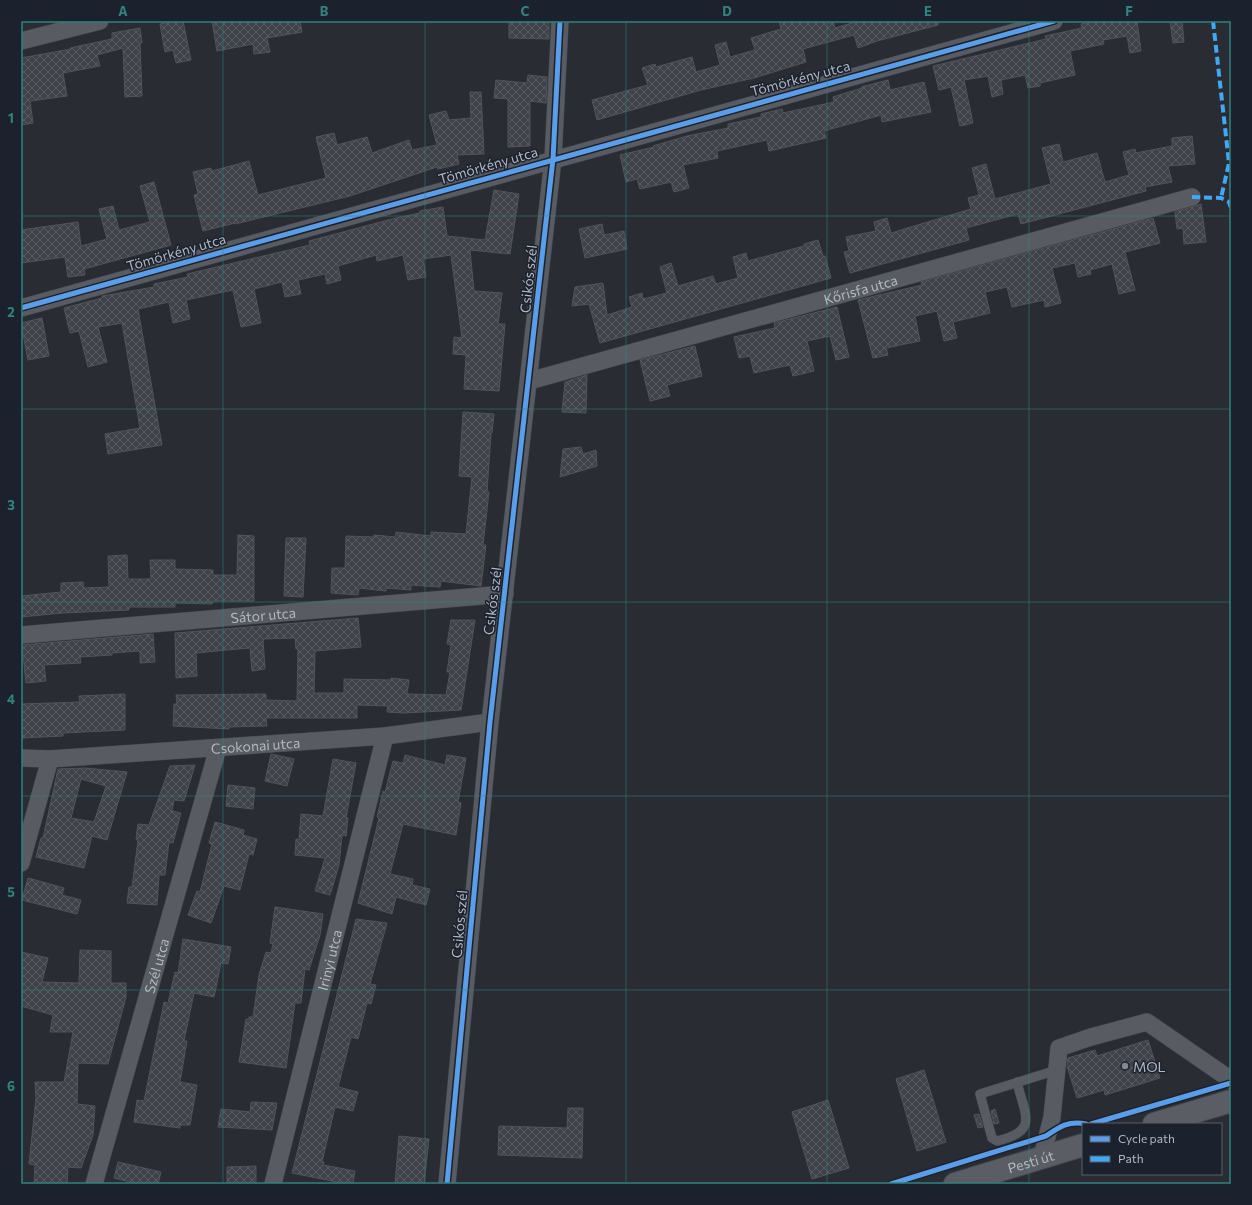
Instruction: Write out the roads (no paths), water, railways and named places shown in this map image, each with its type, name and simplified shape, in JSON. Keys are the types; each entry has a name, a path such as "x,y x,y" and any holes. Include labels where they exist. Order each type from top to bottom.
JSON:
{"main road":[{"path":"1158,1123 1231,1102"},
{"name":"Pesti út","path":"955,1184 1082,1145"}],"street":[{"path":"21,41 100,21"},
{"name":"Csikós szél","path":"447,1184 490,722 553,159 560,21"},
{"name":"Tömörkény utca","path":"21,308 1054,21"},
{"name":"Kőrisfa utca","path":"529,381 1192,197"},
{"name":"Sátor utca","path":"21,635 505,594"},
{"name":"Csokonai utca","path":"21,758 50,759 385,736 490,722"},
{"name":"Irinyi utca","path":"273,1184 385,736"},
{"name":"Szél utca","path":"94,1184 218,748"},
{"path":"21,863 50,759"},
{"path":"1042,1157 1052,1117 1059,1048 1091,1037 1147,1022 1231,1080"}],"lane":[{"path":"1017,1082 1027,1120 1025,1127 1015,1136 997,1141 992,1138 980,1094 1017,1082 1057,1070"}],"place":[{"name":"MOL","path":"1125,1066"}]}
